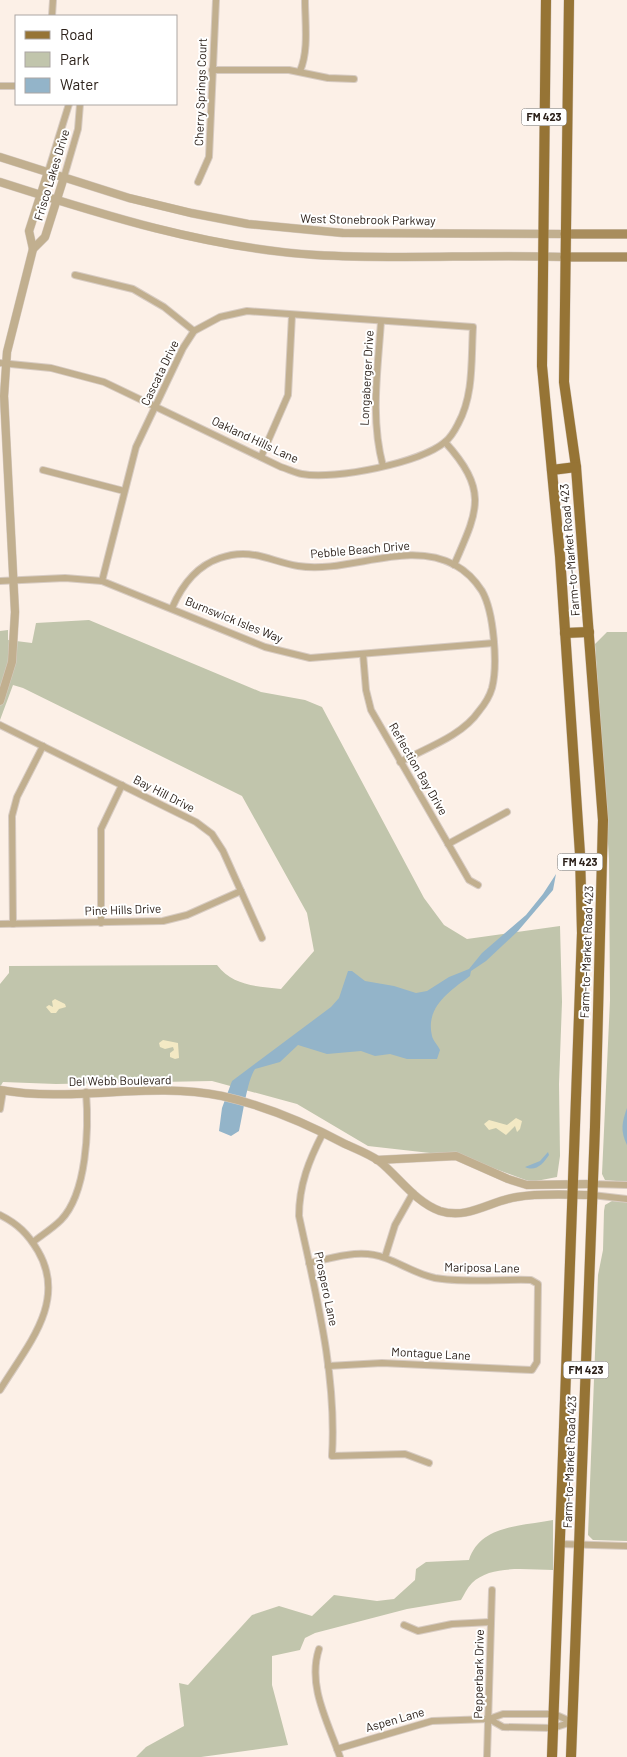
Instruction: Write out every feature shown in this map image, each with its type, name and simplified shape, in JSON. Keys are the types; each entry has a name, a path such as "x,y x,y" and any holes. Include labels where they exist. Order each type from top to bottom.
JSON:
{"main road":[{"name":"Farm-to-Market Road 423","path":"546,0 542,366 566,634 580,854 582,933 574,1195 552,1757"},
{"name":"Farm-to-Market Road 423","path":"569,0 564,382 576,467 603,820 592,1195 571,1757"},
{"path":"565,234 627,234"},
{"path":"565,257 627,258"},
{"path":"552,470 576,467"},
{"path":"566,634 589,632"}],"street":[{"path":"52,15 53,0"},
{"name":"Cherry Springs Court","path":"198,182 209,157 216,0"},
{"path":"300,72 304,62 306,0"},
{"path":"212,70 300,72 328,78 354,79"},
{"path":"0,86 15,86"},
{"name":"Frisco Lakes Drive","path":"0,701 12,662 15,612 3,364 16,307 33,248 29,231 69,105"},
{"name":"Frisco Lakes Drive","path":"33,248 45,237 78,129 80,105"},
{"name":"West Stonebrook Parkway","path":"0,157 129,198 192,213 282,228 343,233 565,234"},
{"path":"0,182 161,230 273,250 315,255 369,257 565,257"},
{"path":"75,275 133,289 164,307 194,331"},
{"name":"Cascata Drive","path":"102,581 136,448 183,348 194,331 220,317 247,311 473,327"},
{"path":"262,457 288,395 292,315"},
{"name":"Longaberger Drive","path":"381,321 375,423 376,442 383,466"},
{"name":"Oakland Hills Lane","path":"3,364 51,368 81,374 104,382 302,474 329,476 355,473 426,454 445,442 458,425 466,404 470,384 473,327"},
{"path":"445,442 464,463 473,482 475,500 473,519 454,565"},
{"path":"43,470 124,490"},
{"name":"Pebble Beach Drive","path":"172,608 180,590 202,567 220,558 238,554 257,554 298,566 323,567 410,556 432,556 454,565 472,576 483,592 494,643 492,689 480,711 470,722 456,732 400,762"},
{"name":"Burnswick Isles Way","path":"0,581 65,578 102,581 265,647 310,658 494,643"},
{"name":"Reflection Bay Drive","path":"363,654 366,690 371,710 469,880 478,884"},
{"name":"Bay Hill Drive","path":"0,724 196,822 212,834 223,851 262,938"},
{"path":"13,924 12,816 17,797 42,746"},
{"path":"101,923 101,829 122,786"},
{"path":"448,844 507,812"},
{"name":"Pine Hills Drive","path":"0,924 163,921 187,915 241,891"},
{"name":"Del Webb Boulevard","path":"2,1091 86,1092 162,1090 220,1096 252,1103 288,1116 377,1160 424,1203 440,1211 456,1214 475,1211 514,1197 592,1195 627,1199"},
{"path":"0,1109 2,1091"},
{"path":"33,1242 61,1220 72,1202 87,1140 86,1092"},
{"name":"Prospero Lane","path":"323,1132 306,1166 299,1199 298,1216 321,1316 333,1423 332,1456 405,1454 429,1463"},
{"path":"377,1160 456,1156 508,1180 527,1184 627,1185"},
{"path":"384,1257 395,1226 413,1193"},
{"path":"0,1216 13,1221 29,1235 43,1259 50,1283 48,1306 38,1328 0,1390"},
{"name":"Mariposa Lane","path":"309,1263 356,1253 384,1257 412,1271 436,1278 531,1280 538,1284 537,1362 532,1370"},
{"name":"Montague Lane","path":"328,1366 382,1363 532,1370"},
{"path":"560,1544 627,1546"},
{"name":"Pepperbark Drive","path":"487,1757 492,1590"},
{"path":"404,1625 418,1631 452,1624 491,1622"},
{"path":"319,1649 314,1665 320,1705 340,1757"},
{"name":"Aspen Lane","path":"337,1749 432,1721 489,1719 504,1714 554,1714 572,1722"},
{"name":"Aspen Lane","path":"489,1719 504,1727 553,1728 572,1722"}],"green space":[{"path":"89,620 261,692 305,700 322,707 424,898 444,925 467,939 560,926 562,1002 559,1084 560,1156 557,1177 531,1182 479,1163 439,1154 368,1146 297,1104 212,1081 56,1084 3,1082 0,1087 0,984 9,973 9,966 217,965 230,977 246,984 281,989 314,951 307,913 242,796 23,688 13,685 0,720 0,631 8,630 8,640 32,643 36,623"},
{"path":"607,632 627,632 627,1182 605,1180 602,1174 610,1000 609,859 595,644"},
{"path":"612,1201 627,1202 627,1541 593,1540 588,1535 598,1275 603,1250 605,1205"},
{"path":"553,1520 553,1570 510,1569 489,1573 472,1583 461,1600 407,1609 315,1633 305,1638 300,1650 272,1656 272,1685 288,1745 201,1757 136,1757 146,1747 184,1726 179,1683 188,1685 252,1615 279,1606 312,1616 334,1595 377,1601 394,1599 415,1580 416,1569 426,1562 469,1560 474,1548 492,1534 516,1526"}],"sand":[{"path":"55,999 65,1004 66,1007 59,1009 56,1013 51,1013 46,1007 49,1005 53,1007 52,1001"},
{"path":"163,1040 178,1043 179,1058 170,1057 170,1053 174,1050 173,1047 165,1049 160,1047 159,1043"},
{"path":"516,1118 522,1121 520,1129 517,1132 515,1126 506,1135 496,1128 489,1130 484,1124 489,1120 507,1125"}],"water":[{"path":"556,874 553,890 518,931 486,961 471,971 470,976 447,994 436,1008 432,1016 431,1026 433,1038 440,1050 437,1059 407,1059 390,1054 375,1056 361,1051 327,1054 298,1045 280,1062 255,1069 247,1089 239,1131 231,1136 219,1131 222,1108 232,1081 331,1007 339,998 348,971 352,971 365,981 394,986 416,993 427,991 449,977 469,969 482,953 526,915"},
{"path":"627,1108 627,1145 622,1126"},
{"path":"548,1152 549,1155 536,1168 525,1167 540,1161"}]}
